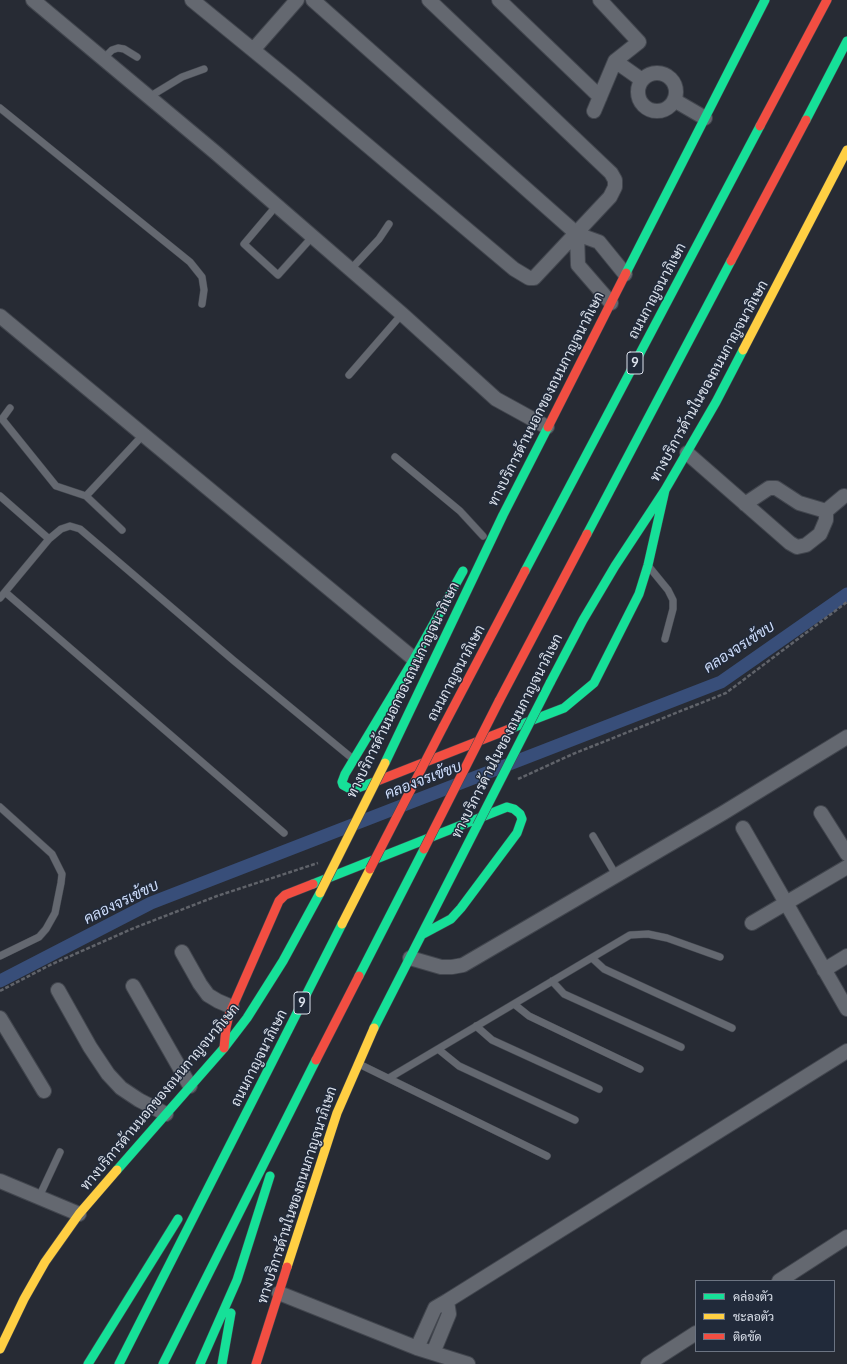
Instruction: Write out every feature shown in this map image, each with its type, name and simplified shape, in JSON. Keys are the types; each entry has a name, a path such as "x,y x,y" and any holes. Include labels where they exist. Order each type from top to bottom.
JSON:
{"main road":[{"name":"ทางบริการด้านนอกของถนนกาญจนาภิเษก","path":"0,1349 24,1299 45,1262 79,1214 224,1048 247,1018 275,974 320,893 385,762 503,515 765,0"},
{"name":"ถนนกาญจนาภิเษก","path":"119,1364 443,726 827,0"},
{"path":"163,1364 290,1110 500,701 847,41"},
{"name":"ทางบริการด้านในของถนนกาญจนาภิเษก","path":"257,1364 316,1172 337,1113 358,1063 383,1010 583,620 615,566 665,490 687,453 748,344 847,152"},
{"path":"468,564 414,659 345,774 342,782 347,788 352,790 564,708 594,683 638,594 648,566 665,490"},
{"path":"481,540 491,525 503,515"},
{"path":"224,1048 226,1028 232,1007 279,901 285,895 508,807 514,809 520,814 522,819 520,827 512,840 461,908 450,919 423,934"},
{"path":"200,1364 237,1280 290,1110"},
{"path":"211,1164 234,1137"},
{"path":"88,1364 184,1208"},
{"path":"222,1364 237,1280"}],"street":[{"path":"33,0 277,205 496,398 547,427"},
{"path":"192,0 514,269 529,278 534,278 577,234 610,197 615,187 615,180 611,173 428,0"},
{"path":"253,50 297,0"},
{"path":"313,0 577,234 599,242 625,274"},
{"path":"499,0 600,97"},
{"path":"594,111 615,61 639,42 600,0"},
{"path":"615,61 642,80"},
{"path":"655,73 662,73 667,76 675,86 676,92 674,100 668,108 656,111 650,110 640,102 638,89 642,80 649,74 655,73"},
{"path":"674,100 705,118"},
{"path":"577,234 578,265 611,303"},
{"path":"0,316 414,659"},
{"path":"687,453 790,543 797,547 806,545 820,534 826,520 826,511"},
{"path":"745,504 770,488 776,488 799,503 826,511"},
{"path":"826,511 844,496"},
{"path":"410,958 441,966 452,967 463,965 723,813 847,737"},
{"path":"821,813 847,854"},
{"path":"743,828 847,1009"},
{"path":"752,923 847,867"},
{"path":"182,952 208,995 218,1002 232,1007"},
{"path":"824,970 847,956"},
{"path":"133,986 190,1086"},
{"path":"58,990 90,1047 108,1074 121,1088 139,1100 166,1114"},
{"path":"0,1018 44,1091"},
{"path":"417,1348 435,1308 847,1051"},
{"path":"0,1181 79,1214"},
{"path":"780,1280 847,1237"},
{"path":"279,1294 417,1348 468,1364"},
{"path":"433,1353 449,1314 447,1301"},
{"path":"648,1364 695,1335"}],"lane":[{"path":"103,59 112,50 118,48 124,49 136,57"},
{"path":"149,97 182,77 204,70"},
{"path":"0,108 190,262 202,277 204,290 202,304"},
{"path":"277,205 244,244 278,275 313,236"},
{"path":"351,269 379,239 389,224"},
{"path":"349,375 402,314"},
{"path":"10,408 2,419 56,486 86,496 122,530"},
{"path":"86,496 144,436"},
{"path":"395,457 460,511 481,540"},
{"path":"0,496 49,539"},
{"path":"284,833 2,595 49,539 61,529 70,526 80,529 353,760"},
{"path":"648,566 668,590 673,600 673,609 664,639"},
{"path":"0,807 52,854 62,874 55,913 46,930 38,937 0,956"},
{"path":"593,836 616,875"},
{"path":"389,1078 630,935 648,934 667,938 720,957"},
{"path":"592,958 604,968 732,1028"},
{"path":"552,981 564,994 681,1047"},
{"path":"514,1004 529,1016 640,1069"},
{"path":"476,1026 492,1040 599,1089"},
{"path":"438,1049 459,1066 575,1120"},
{"path":"358,1063 547,1156"},
{"path":"39,1197 60,1152"}],"waterway":[{"name":"คลองจรเข้ขบ","path":"0,981 151,903 721,682 847,594"}],"traffic: fast":[{"path":"626,273 765,0"},
{"path":"806,120 847,41"},
{"path":"525,571 760,126"},
{"path":"587,534 731,261"},
{"path":"550,683 583,620 615,566 665,490 716,402 743,350"},
{"path":"385,763 503,515 548,427"},
{"path":"512,728 564,708 594,683 639,594 648,565 665,490"},
{"path":"377,781 352,790 343,785 342,782 345,774 414,659 463,571"},
{"path":"477,826 550,683"},
{"path":"313,884 507,807 514,809 520,814 522,819 517,833 461,908 451,919 423,934"},
{"path":"374,1028 477,826"},
{"path":"359,976 424,849"},
{"path":"117,1170 224,1048 247,1018 283,961 320,893"},
{"path":"119,1364 342,924"},
{"path":"163,1364 316,1060"},
{"path":"200,1364 237,1280 270,1176"},
{"path":"88,1364 178,1219"},
{"path":"222,1364 231,1313"}],"traffic: slow":[{"path":"743,350 847,150"},
{"path":"320,893 385,763"},
{"path":"342,924 370,869"},
{"path":"287,1267 337,1113 374,1028"},
{"path":"0,1349 24,1299 45,1262 79,1214 117,1170"}],"traffic: jam":[{"path":"760,126 827,0"},
{"path":"731,261 806,120"},
{"path":"548,427 626,273"},
{"path":"499,701 587,534"},
{"path":"443,727 525,571"},
{"path":"424,849 499,701"},
{"path":"370,869 443,727"},
{"path":"377,781 512,728"},
{"path":"224,1048 229,1015 279,901 285,895 313,884"},
{"path":"316,1060 359,976"},
{"path":"256,1364 287,1267"}]}
